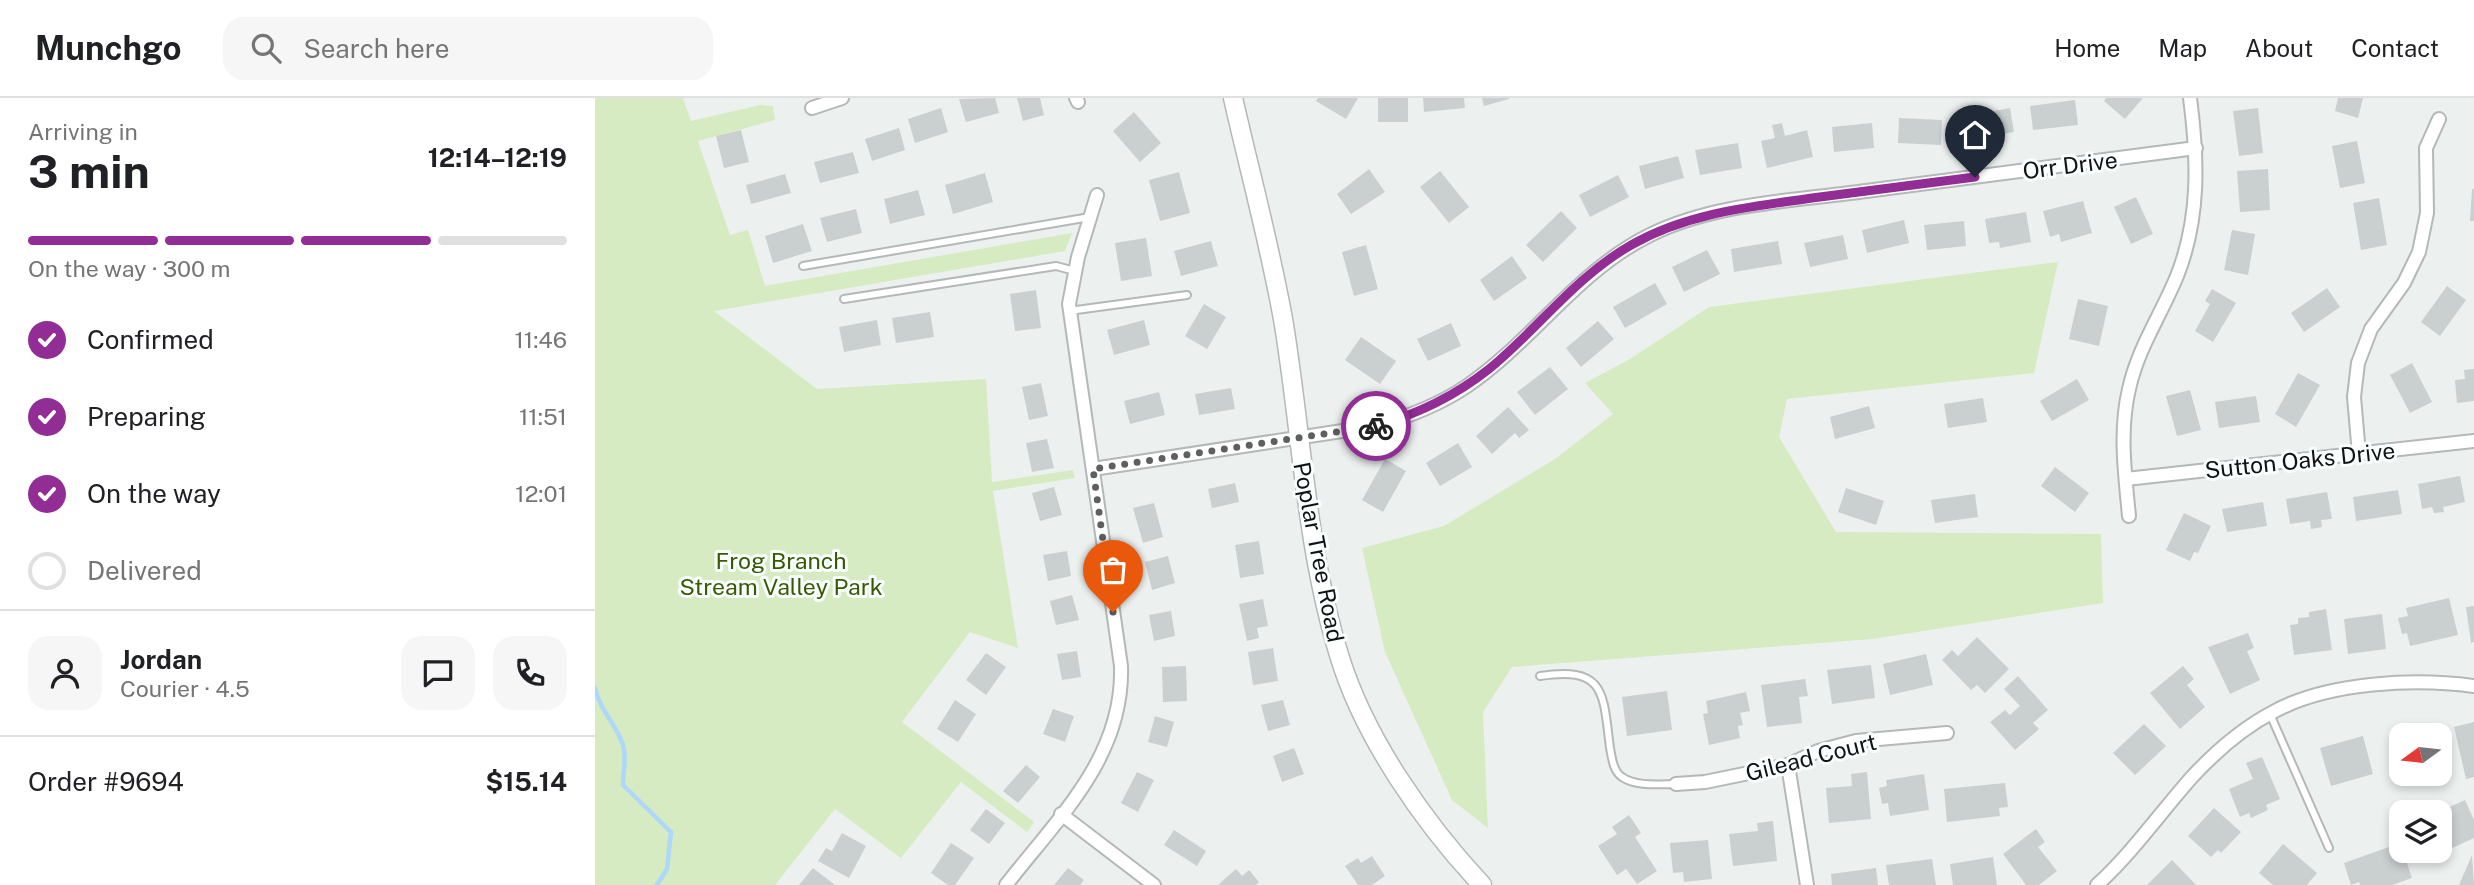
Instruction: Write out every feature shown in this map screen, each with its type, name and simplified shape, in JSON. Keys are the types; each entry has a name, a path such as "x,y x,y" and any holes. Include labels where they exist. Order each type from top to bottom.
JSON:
{"main road":[{"name":"Poplar Tree Road","path":"1233,98 1283,324 1297,438 1318,569 1340,660 1396,773 1436,832 1482,885"}],"street":[{"path":"813,108 842,98"},
{"path":"2129,516 2123,438 2129,390 2148,332 2184,256 2194,210 2196,148 2190,98"},
{"path":"2359,454 2354,397 2358,363 2371,329 2404,283 2419,252 2427,213 2426,148 2439,119"},
{"name":"Orr Drive","path":"1093,469 1375,426 1443,400 1490,368 1611,257 1652,234 1694,218 1781,202 2196,148"},
{"path":"1006,885 1099,763 1111,738 1120,702 1121,666 1069,311 1075,271 1097,195"},
{"name":"Sutton Oaks Drive","path":"2126,479 2474,441"},
{"path":"2097,885 2121,863 2193,777 2234,738 2270,714 2314,695 2390,683 2474,686"},
{"name":"Gilead Court","path":"1676,784 1705,782 1789,765 1818,751 1856,741 1947,733"},
{"path":"1789,765 1807,885"},
{"path":"1061,814 1154,885"}],"lane":[{"path":"803,267 1090,217"},
{"path":"844,299 1056,266 1075,271"},
{"path":"1069,311 1187,295"},
{"path":"1540,676 1563,672 1587,676 1597,686 1604,702 1615,769 1623,778 1641,783 1676,784"},
{"path":"2270,714 2329,848"}],"green space":[{"name":"Frog Branch Stream Valley Park","path":"595,98 683,98 691,121 760,105 773,106 775,120 698,141 730,235 748,230 765,286 1072,233 1065,251 714,311 817,389 986,379 992,482 1073,470 1075,478 993,491 1018,648 970,632 902,722 1034,822 1027,832 961,782 901,858 835,809 775,885 595,885"},
{"path":"2058,262 2034,373 1787,399 1779,437 1836,532 2101,534 2103,603 1872,639 1512,667 1483,712 1488,828 1452,800 1385,652 1362,548 1444,526 1555,459 1613,414 1585,383 1630,359 1709,307"}],"building":[{"path":"995,98 999,113 966,122 959,99"},
{"path":"1017,98 1040,98 1044,115 1023,121"},
{"path":"1318,98 1358,98 1346,119 1316,101"},
{"path":"1378,98 1408,98 1408,122 1378,122"},
{"path":"1423,98 1464,98 1465,108 1424,112"},
{"path":"1482,98 1509,98 1509,99 1484,106"},
{"path":"2106,98 2143,98 2125,119 2104,101"},
{"path":"2338,98 2363,98 2358,118 2335,111"},
{"path":"2075,100 2078,125 2033,130 2030,106"},
{"path":"941,108 948,132 915,143 908,119"},
{"path":"2010,108 2014,132 1966,140 1962,117"},
{"path":"2258,108 2263,153 2239,156 2233,111"},
{"path":"1134,112 1161,143 1140,162 1113,131"},
{"path":"1899,118 1942,120 1941,145 1898,143"},
{"path":"1782,123 1785,136 1807,130 1813,157 1767,168 1761,141 1775,138 1772,125"},
{"path":"1872,123 1874,148 1834,152 1832,127"},
{"path":"899,128 905,150 872,161 865,139"},
{"path":"741,130 749,162 724,168 716,136"},
{"path":"2357,141 2365,183 2340,188 2332,146"},
{"path":"1738,143 1742,168 1700,175 1695,150"},
{"path":"853,152 859,173 820,183 814,162"},
{"path":"1678,156 1684,178 1645,189 1639,166"},
{"path":"1369,169 1385,192 1351,214 1337,194"},
{"path":"2268,169 2270,210 2240,212 2237,171"},
{"path":"1440,171 1469,207 1449,223 1420,187"},
{"path":"1179,172 1190,213 1160,221 1149,180"},
{"path":"985,173 993,202 953,214 945,185"},
{"path":"785,174 791,193 751,204 746,185"},
{"path":"1618,175 1629,197 1590,217 1579,195"},
{"path":"2472,189 2474,221 2470,221"},
{"path":"918,190 925,215 890,224 884,199"},
{"path":"2136,197 2153,234 2131,244 2114,207"},
{"path":"2379,198 2387,245 2361,250 2353,203"},
{"path":"2083,201 2092,233 2061,242 2059,234 2050,237 2043,211"},
{"path":"856,209 862,233 827,242 820,218"},
{"path":"1561,211 1577,228 1543,262 1526,245"},
{"path":"2026,212 2031,242 2000,248 1999,242 1989,243 1985,219"},
{"path":"1904,220 1909,243 1867,253 1862,230"},
{"path":"1964,221 1966,246 1927,250 1924,225"},
{"path":"803,224 812,251 773,263 765,236"},
{"path":"2232,230 2255,234 2248,275 2224,270"},
{"path":"1843,235 1848,259 1810,267 1804,243"},
{"path":"1146,238 1152,276 1121,281 1115,243"},
{"path":"1211,241 1218,266 1181,276 1174,251"},
{"path":"1778,241 1782,264 1734,272 1731,249"},
{"path":"1366,245 1378,289 1354,296 1342,252"},
{"path":"1707,250 1720,274 1684,292 1672,267"},
{"path":"1512,256 1527,278 1494,301 1480,280"},
{"path":"1655,283 1667,304 1625,328 1613,307"},
{"path":"2447,286 2466,300 2440,336 2421,322"},
{"path":"2327,288 2340,307 2304,332 2291,313"},
{"path":"2212,289 2236,303 2213,342 2195,331 2210,304 2205,301"},
{"path":"1036,290 1041,328 1015,331 1010,294"},
{"path":"2078,299 2108,306 2099,346 2069,339"},
{"path":"1204,304 1226,317 1207,349 1185,336"},
{"path":"930,312 934,337 896,343 892,318"},
{"path":"877,320 881,345 844,352 839,327"},
{"path":"1144,320 1150,345 1114,355 1107,330"},
{"path":"1598,321 1614,339 1581,367 1566,348"},
{"path":"1451,323 1461,346 1428,361 1417,339"},
{"path":"1361,337 1396,361 1380,384 1345,360"},
{"path":"2412,363 2432,402 2410,413 2390,375"},
{"path":"1550,367 1568,389 1535,415 1517,392"},
{"path":"2474,369 2474,401 2457,403 2455,380 2465,379 2464,370"},
{"path":"2298,373 2320,385 2296,427 2275,414"},
{"path":"2077,379 2089,400 2052,421 2040,401"},
{"path":"1041,383 1048,416 1029,420 1022,387"},
{"path":"1231,388 1235,409 1199,415 1195,394"},
{"path":"2190,390 2201,430 2177,436 2166,396"},
{"path":"1159,392 1165,415 1130,424 1124,401"},
{"path":"2256,396 2260,422 2219,428 2215,402"},
{"path":"1983,398 1987,422 1948,428 1944,404"},
{"path":"1869,406 1875,428 1835,439 1830,417"},
{"path":"1508,407 1529,430 1519,438 1515,433 1492,454 1476,436"},
{"path":"1047,439 1054,468 1032,472 1026,443"},
{"path":"1458,443 1472,467 1440,486 1426,463"},
{"path":"1385,459 1406,471 1383,512 1362,500"},
{"path":"2055,467 2089,493 2075,512 2041,486"},
{"path":"2460,476 2465,502 2443,507 2444,512 2434,513 2432,507 2422,509 2418,484"},
{"path":"1235,483 1239,502 1212,508 1208,489"},
{"path":"1054,487 1062,515 1040,521 1032,493"},
{"path":"1846,488 1884,501 1876,525 1838,512"},
{"path":"2398,490 2402,514 2356,521 2353,497"},
{"path":"2327,492 2332,519 2321,520 2322,527 2311,529 2310,521 2290,524 2286,499"},
{"path":"1975,494 1978,517 1935,523 1931,500"},
{"path":"2263,502 2267,526 2227,532 2222,509"},
{"path":"1154,503 1163,537 1143,543 1133,508"},
{"path":"2184,513 2211,526 2198,553 2194,552 2190,561 2166,550"},
{"path":"1259,541 1264,574 1240,578 1235,545"},
{"path":"1067,551 1071,576 1048,581 1043,555"},
{"path":"1168,556 1175,583 1152,590 1145,562"},
{"path":"1072,595 1079,620 1056,625 1050,601"},
{"path":"2449,598 2458,635 2410,646 2407,633 2402,634 2398,618 2408,616 2406,608"},
{"path":"1263,599 1268,626 1257,628 1259,638 1247,641 1239,604"},
{"path":"2474,606 2474,642 2471,643 2466,607"},
{"path":"2326,609 2332,650 2294,655 2290,625 2298,624 2298,618 2309,617 2309,612"},
{"path":"1171,611 1175,636 1154,641 1149,615"},
{"path":"2382,614 2386,649 2348,654 2344,619"},
{"path":"2248,633 2254,648 2247,651 2260,680 2230,694 2208,647"},
{"path":"1977,637 2009,669 1985,693 1977,685 1971,690 1942,660 1952,650 1958,656"},
{"path":"1273,648 1278,681 1253,685 1248,652"},
{"path":"1077,651 1081,677 1062,680 1057,654"},
{"path":"986,653 1006,667 986,695 966,680"},
{"path":"1926,654 1933,685 1890,695 1883,664"},
{"path":"1871,665 1875,698 1832,704 1827,670"},
{"path":"1186,666 1187,701 1163,702 1162,667"},
{"path":"2183,666 2194,679 2187,685 2205,707 2180,729 2150,693"},
{"path":"2018,676 2048,710 2033,723 2039,729 2015,750 1990,722 2005,710 2010,715 2020,706 2004,689"},
{"path":"1805,679 1808,696 1799,697 1802,723 1767,727 1761,685"},
{"path":"1667,691 1672,730 1627,736 1622,697"},
{"path":"1746,692 1750,711 1740,713 1743,725 1738,726 1740,738 1709,745 1703,714 1708,713 1706,701"},
{"path":"955,700 976,714 958,742 937,729"},
{"path":"1283,700 1290,725 1268,731 1261,705"},
{"path":"1053,709 1074,716 1065,742 1043,734"},
{"path":"1155,716 1174,722 1167,747 1148,742"},
{"path":"2474,722 2474,777 2466,779 2454,727"},
{"path":"2144,724 2166,746 2135,775 2113,753"},
{"path":"2363,736 2373,774 2331,786 2320,748"},
{"path":"1294,748 1304,774 1282,782 1273,756"},
{"path":"2262,757 2280,799 2266,805 2268,810 2251,818 2249,813 2240,817 2229,789 2253,779 2246,763"},
{"path":"1026,765 1040,777 1018,803 1003,791"},
{"path":"1137,772 1154,780 1138,812 1121,803"},
{"path":"1867,772 1871,819 1829,823 1826,788 1852,786 1851,774"},
{"path":"1924,774 1929,810 1890,816 1888,803 1882,804 1879,788 1887,786 1886,780"},
{"path":"2005,783 2008,807 1999,808 2000,816 1947,822 1944,789"},
{"path":"2465,800 2474,820 2474,838 2452,848 2452,806"},
{"path":"2214,808 2241,832 2221,853 2218,850 2211,857 2188,836"},
{"path":"986,809 1005,823 989,844 970,830"},
{"path":"1629,815 1641,833 1635,837 1657,871 1637,884 1626,869 1617,875 1598,846 1617,834 1612,827"},
{"path":"1773,821 1777,861 1733,866 1729,834 1758,831 1757,823"},
{"path":"2036,829 2045,842 2038,847 2057,871 2039,885 2026,885 2003,854"},
{"path":"1174,830 1206,851 1197,866 1164,845"},
{"path":"842,833 866,846 849,878 818,861 826,848 832,851"},
{"path":"1708,840 1712,879 1684,882 1683,872 1673,873 1670,843"},
{"path":"951,843 974,858 955,885 948,885 931,873"},
{"path":"2283,844 2317,873 2307,885 2273,885 2259,873"},
{"path":"2389,847 2389,863 2407,863 2412,878 2392,885 2360,885 2359,882 2351,885 2344,863"},
{"path":"2472,855 2474,885 2459,885"},
{"path":"1372,856 1385,876 1372,885 1358,885 1345,866 1358,858 1361,863"},
{"path":"1993,857 1997,885 1953,885 1950,864"},
{"path":"1932,859 1936,885 1889,885 1886,865"},
{"path":"2172,860 2196,885 2147,885"},
{"path":"813,868 835,885 799,885"},
{"path":"1068,868 1084,880 1080,885 1054,885"},
{"path":"1876,868 1878,885 1832,885 1831,874"},
{"path":"1236,869 1242,876 1249,870 1259,882 1256,885 1218,885"}],"waterway":[{"path":"595,688 623,745 623,785 671,832 667,869 657,885"}],"way so far":[{"path":"1113,612 1093,469 1376,426"}],"route":[{"path":"1376,426 1417,413 1468,385 1611,257 1652,234 1722,211 1975,177"}]}
